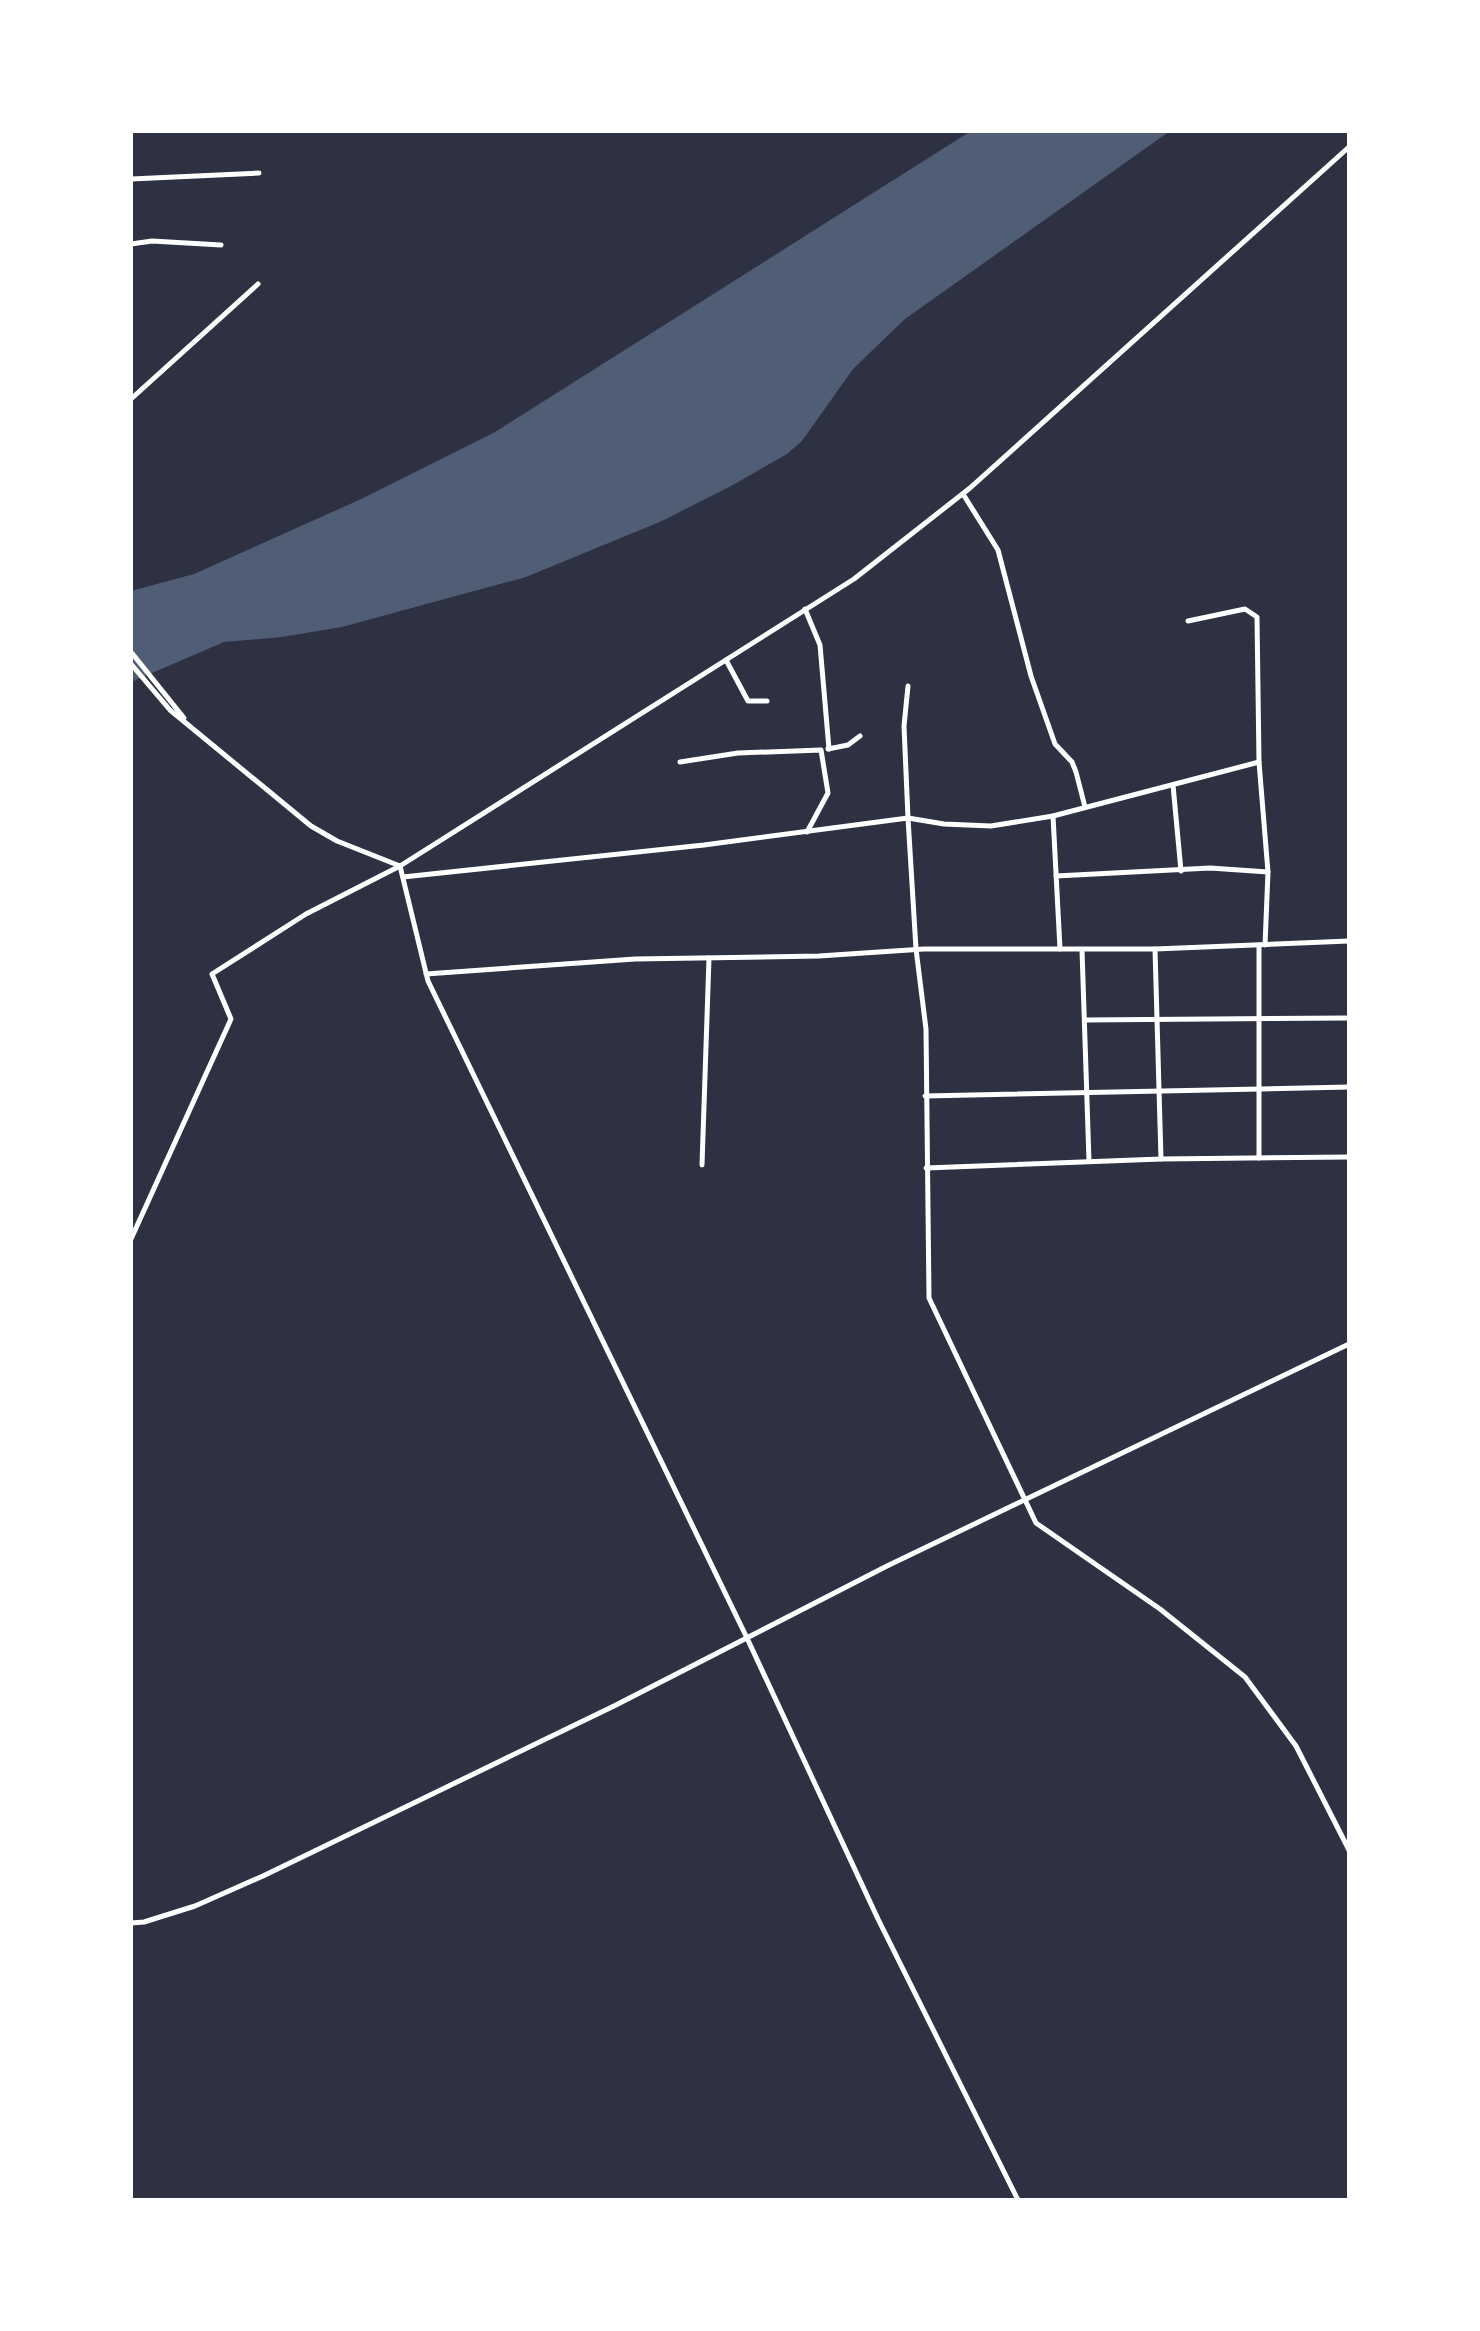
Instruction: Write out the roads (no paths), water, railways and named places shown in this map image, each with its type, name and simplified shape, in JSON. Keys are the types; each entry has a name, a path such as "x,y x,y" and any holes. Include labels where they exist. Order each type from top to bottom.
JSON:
{"street":[{"path":"131,1239 231,1018 212,974 306,914 400,866 854,579 963,494 1349,148"},
{"path":"131,180 259,173"},
{"path":"131,244 152,241 221,245"},
{"path":"131,399 258,284"},
{"path":"963,494 998,550 1031,676 1055,744 1072,762 1085,807"},
{"path":"805,609 820,645 829,749"},
{"path":"1188,621 1245,609 1257,617 1259,762 1268,872 1262,945 1259,1158"},
{"path":"131,652 176,705 185,720"},
{"path":"726,660 748,701 767,701"},
{"path":"131,664 170,710 311,826 337,841 400,866"},
{"path":"908,686 904,726 908,818 916,949 926,1028 929,1298 1036,1523 1160,1609 1245,1677 1296,1746 1349,1850"},
{"path":"680,762 738,753 829,749 848,745 860,736"},
{"path":"807,832 828,793 821,750"},
{"path":"403,877 483,871 908,818 944,824 991,826 1053,816 1259,762"},
{"path":"1173,785 1181,872"},
{"path":"1053,816 1059,949"},
{"path":"400,866 426,974 747,1638 878,1919 1018,2200"},
{"path":"1056,876 1181,872 1210,868 1268,872"},
{"path":"426,974 635,959 916,949 1155,949 1349,941"},
{"path":"1155,949 1161,1159"},
{"path":"1082,950 1088,1161"},
{"path":"702,1165 709,958"},
{"path":"1085,1020 1349,1018"},
{"path":"925,1096 1349,1087"},
{"path":"926,1168 1161,1159 1349,1157"},
{"path":"131,1923 145,1922 195,1906 263,1876 747,1638 887,1566 1349,1344"}],"water":[{"path":"971,131 1170,131 905,319 853,369 802,441 787,454 731,486 662,521 526,577 342,627 282,637 224,642 131,682 131,591 194,574 359,500 495,432"}]}
